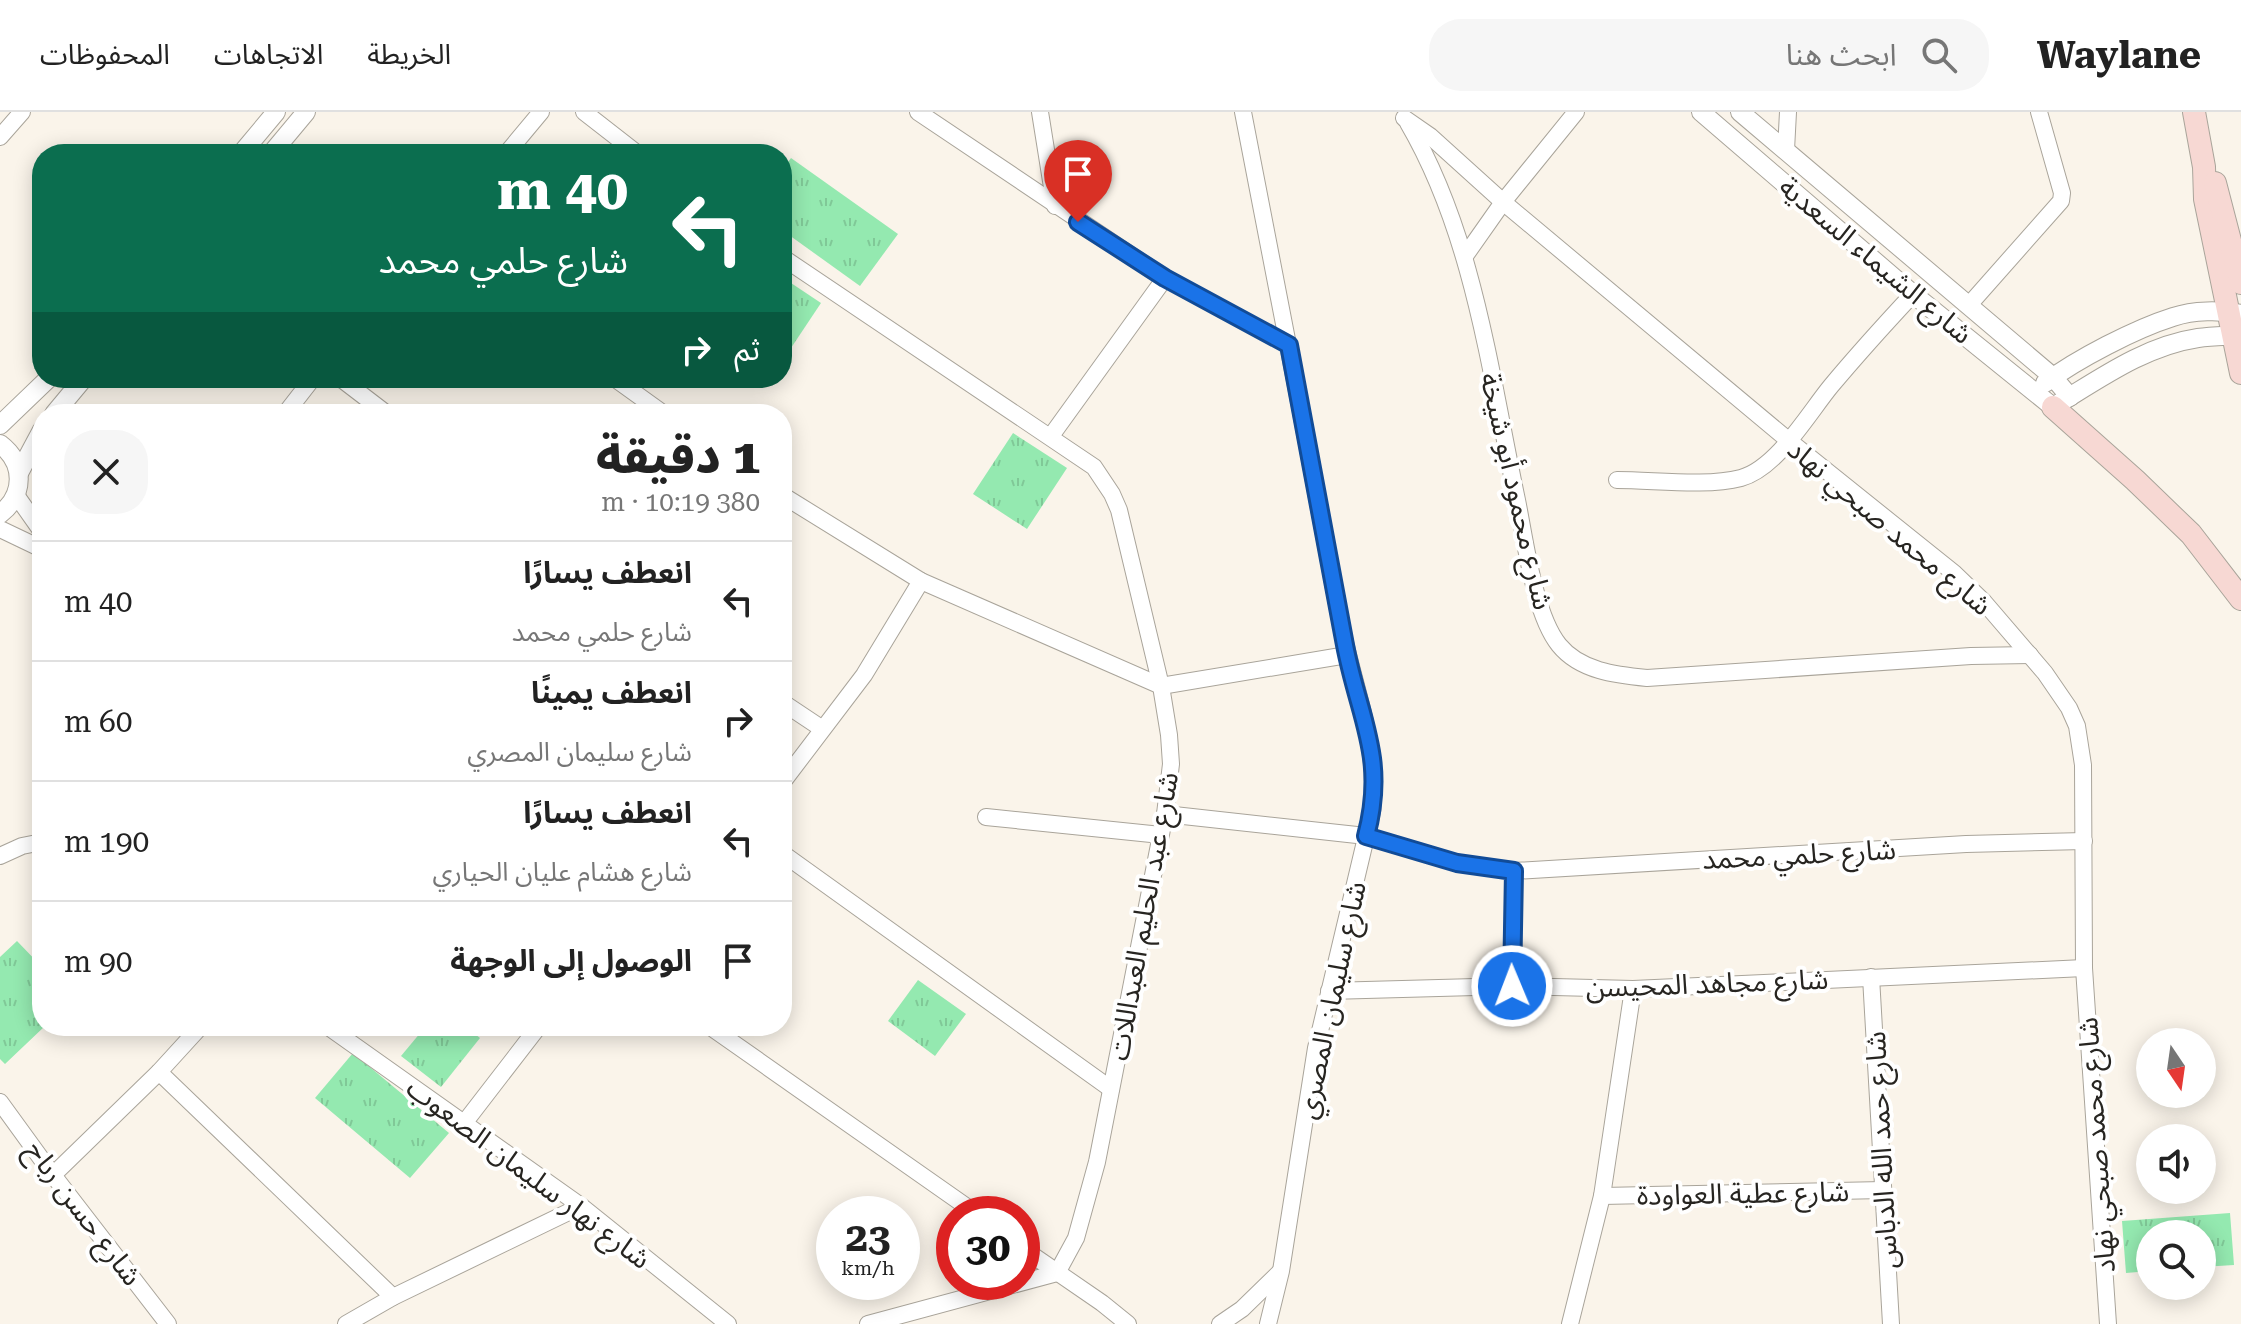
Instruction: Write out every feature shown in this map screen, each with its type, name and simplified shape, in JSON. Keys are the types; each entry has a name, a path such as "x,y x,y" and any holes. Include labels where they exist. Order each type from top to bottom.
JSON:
{"main road":[{"path":"2194,112 2204,167 2205,199 2234,313 2241,373"},
{"path":"2204,167 2219,194 2241,283"},
{"path":"2061,402 2191,534 2241,599"}],"street":[{"path":"0,137 22,112"},
{"path":"249,144 276,112"},
{"path":"279,144 306,112"},
{"path":"514,144 541,112"},
{"path":"584,112 625,144"},
{"path":"918,112 1165,278 1289,345"},
{"path":"1040,112 1055,206"},
{"name":"شارع سليمان المصري","path":"1243,112 1347,655 1373,752 1375,781 1372,812 1316,1048 1281,1271 1268,1324"},
{"path":"1465,256 1503,202 1576,112"},
{"name":"شارع الشيماء السعدية","path":"1701,112 1913,294 2034,390 2061,402"},
{"name":"شارع الشيماء السعدية","path":"1740,112 2053,377 2061,402"},
{"path":"1786,150 1788,112"},
{"path":"1969,305 2061,201 2062,193 2039,112"},
{"name":"شارع محمد صبحي نهاد","path":"1401,115 1788,440 1954,573 2030,655 2069,708 2077,726 2083,765 2084,968 2108,1324"},
{"name":"شارع محمود أبو شيخة","path":"1401,115 1434,172 1465,256 1532,572 1548,627 1559,645 1571,656 1596,670 1647,678 1971,656 2030,655"},
{"name":"شارع عبد الحليم العبداللات","path":"792,264 1094,467 1119,510 1161,686 1172,750 1165,814 1097,1162 1076,1238 1057,1273"},
{"path":"1051,436 1165,278"},
{"path":"1617,480 1709,481 1741,478 1767,464 1913,294"},
{"path":"2034,390 2131,335 2172,317 2234,313"},
{"path":"2131,335 2141,356"},
{"path":"2061,402 2141,356 2185,340 2238,336"},
{"path":"0,425 39,388"},
{"path":"62,404 76,388"},
{"path":"293,404 305,388"},
{"path":"353,388 374,404"},
{"path":"628,388 650,404"},
{"path":"0,444 10,453 19,473"},
{"path":"0,514 16,495 19,473 32,449"},
{"path":"16,495 32,518"},
{"path":"792,501 921,581 1161,686 1347,655"},
{"path":"0,529 32,544"},
{"path":"792,769 864,675 921,581"},
{"path":"792,709 821,728"},
{"name":"شارع حلمي محمد","path":"1165,814 1366,836 1457,863 1514,871 1966,844 2084,841"},
{"path":"986,817 1161,835"},
{"path":"0,856 32,844"},
{"path":"792,860 1111,1089"},
{"path":"1512,986 1514,871"},
{"name":"شارع مجاهد المحيسن","path":"1329,991 1512,986 1633,989 2084,968"},
{"name":"شارع حمد الله الدباس","path":"1871,977 1891,1324"},
{"path":"1570,1324 1602,1196 1633,989"},
{"path":"53,1175 192,1036"},
{"name":"شارع نهار سليمان الصعوب","path":"341,1036 581,1206 728,1324"},
{"path":"465,1122 531,1036"},
{"path":"723,1036 951,1196"},
{"path":"159,1072 393,1297"},
{"name":"شارع حسن رباح","path":"0,1102 168,1324"},
{"name":"شارع عطية العواودة","path":"1602,1196 1883,1190"},
{"path":"346,1324 393,1297 581,1206"},
{"path":"1040,1261 1128,1324"},
{"path":"1220,1324 1242,1309 1281,1271"},
{"path":"868,1324 1057,1273"}],"green space":[{"path":"792,159 898,234 860,286 792,237"},
{"path":"792,284 821,303 792,346"},
{"path":"1013,433 1067,468 1027,529 973,494"},
{"path":"17,941 32,957 32,1036 34,1036 5,1064 0,1059 0,957"},
{"path":"918,980 966,1014 935,1056 888,1021"},
{"path":"418,1036 480,1038 441,1087 401,1056"},
{"path":"353,1053 449,1133 410,1178 315,1098"},
{"path":"2230,1213 2234,1265 2216,1266 2216,1220 2136,1220 2136,1272 2126,1273 2122,1221"}],"route":[{"path":"1078,222 1165,278 1289,345 1347,655 1373,752 1375,781 1366,836 1457,863 1514,871 1512,986"}]}
